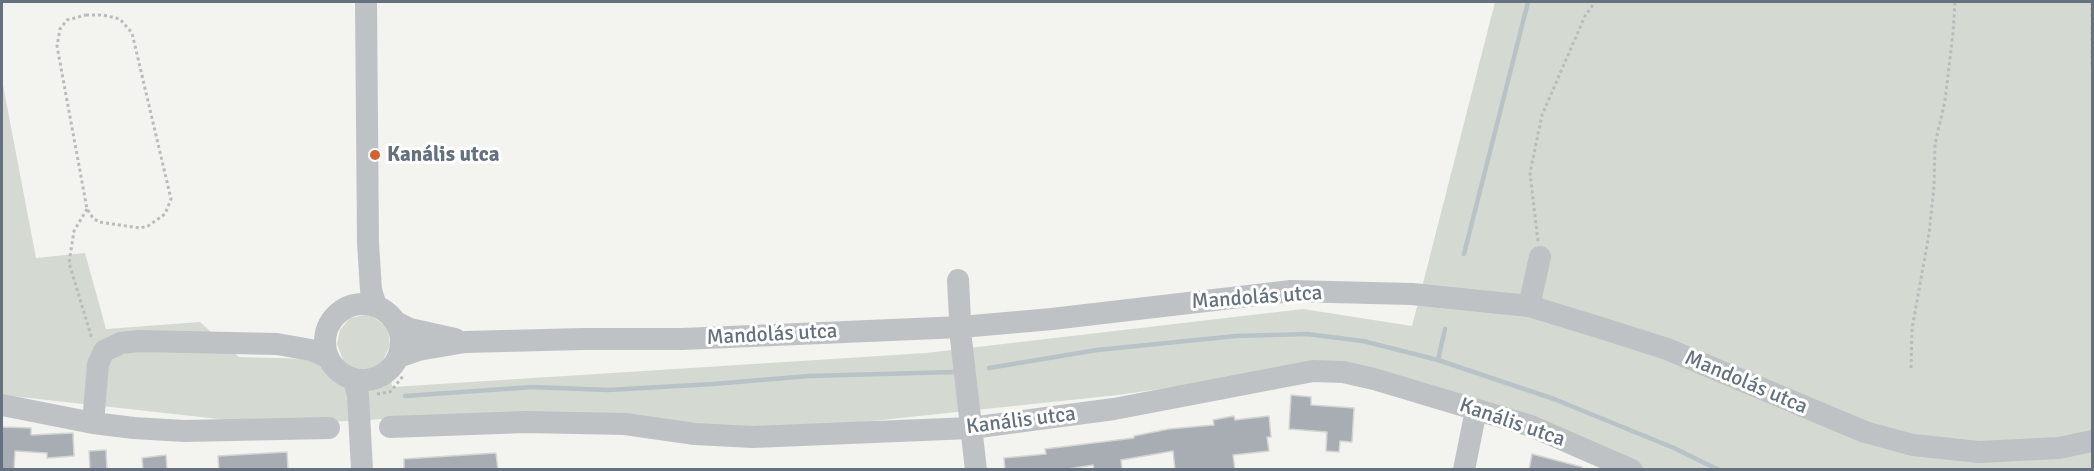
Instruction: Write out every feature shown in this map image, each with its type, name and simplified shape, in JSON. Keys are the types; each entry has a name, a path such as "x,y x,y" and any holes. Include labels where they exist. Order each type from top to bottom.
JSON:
{"street":[{"path":"366,2 368,243 371,290 376,306"},
{"path":"350,306 358,290 368,243"},
{"path":"1529,306 1540,257"},
{"path":"958,280 976,470"},
{"name":"Mandolás utca","path":"398,357 418,350 465,342 682,339 961,327 1052,319 1291,291 1412,294 1529,306 1667,349 1847,425 1913,445 1979,452 2059,448 2092,441"},
{"path":"359,444 370,395 382,375 398,357 401,339 396,322 387,313 376,306 363,304 350,306 337,314 328,326 325,336 327,357 343,375 354,379 368,380 382,375"},
{"name":"Mandolás utca","path":"396,322 410,329 465,342"},
{"path":"277,344 312,335 328,326"},
{"path":"93,423 98,364 104,351 121,343 139,341 277,344 311,350 327,357"},
{"name":"Kanális utca","path":"390,427 526,422 626,424 695,434 753,437 971,428 1114,409 1313,371 1343,372 1374,378 1531,426 1632,470"},
{"path":"354,379 358,395 362,470"},
{"path":"2,405 93,423 184,431 329,428"},
{"path":"1464,470 1476,410"},
{"name":"Mandolás utca","path":"2059,448 2092,452"}],"path":[{"path":"1540,257 1530,173 1542,115 1585,16 1595,2"},
{"path":"1911,368 1912,329 1929,234 1935,144 1945,101 1955,2"},
{"path":"2092,2 2092,65"},
{"path":"87,209 99,222 140,228 165,214 171,199 132,33 120,19 103,15 86,15 67,20 60,29 57,46 87,209 74,231 69,263 90,337 104,351"}],"shaded area":[{"path":"1495,2 2092,2 2092,469 1632,469 1329,365 1118,395 749,434 458,415 273,425 2,395 2,80 36,258 85,253 106,329 200,322 239,357 343,360 337,344 340,330 350,318 372,316 388,331 390,346 383,360 389,361 392,387 926,353 1303,309 1412,326"}],"building":[{"path":"1291,395 1311,397 1311,405 1354,408 1352,442 1340,441 1339,452 1326,451 1327,432 1289,429"},
{"path":"1234,416 1235,420 1269,416 1271,437 1267,437 1269,451 1233,455 1235,470 1175,470 1173,451 1121,460 1122,470 1094,470 1093,465 1061,470 1005,470 1004,458 1046,454 1045,449 1134,438 1134,436 1169,429 1214,425 1213,420"},
{"path":"2,427 31,428 31,435 73,433 74,456 47,458 47,453 15,451 14,470 2,470"},
{"path":"106,450 107,470 90,470 89,451"},
{"path":"287,452 288,470 219,470 218,456"},
{"path":"496,453 498,470 404,470 404,459"},
{"path":"1532,454 1582,467 1581,470 1529,470"},
{"path":"166,455 167,470 143,470 142,458"}],"waterway":[{"path":"1464,254 1528,2"},
{"path":"1445,329 1438,360 1554,399 1674,448 1719,470"},
{"path":"989,368 1097,350 1236,336 1307,334 1363,341 1438,360"},
{"path":"405,396 532,387 608,390 809,376 955,372"}],"place":[{"name":"Kanális utca","path":"375,155"}]}
